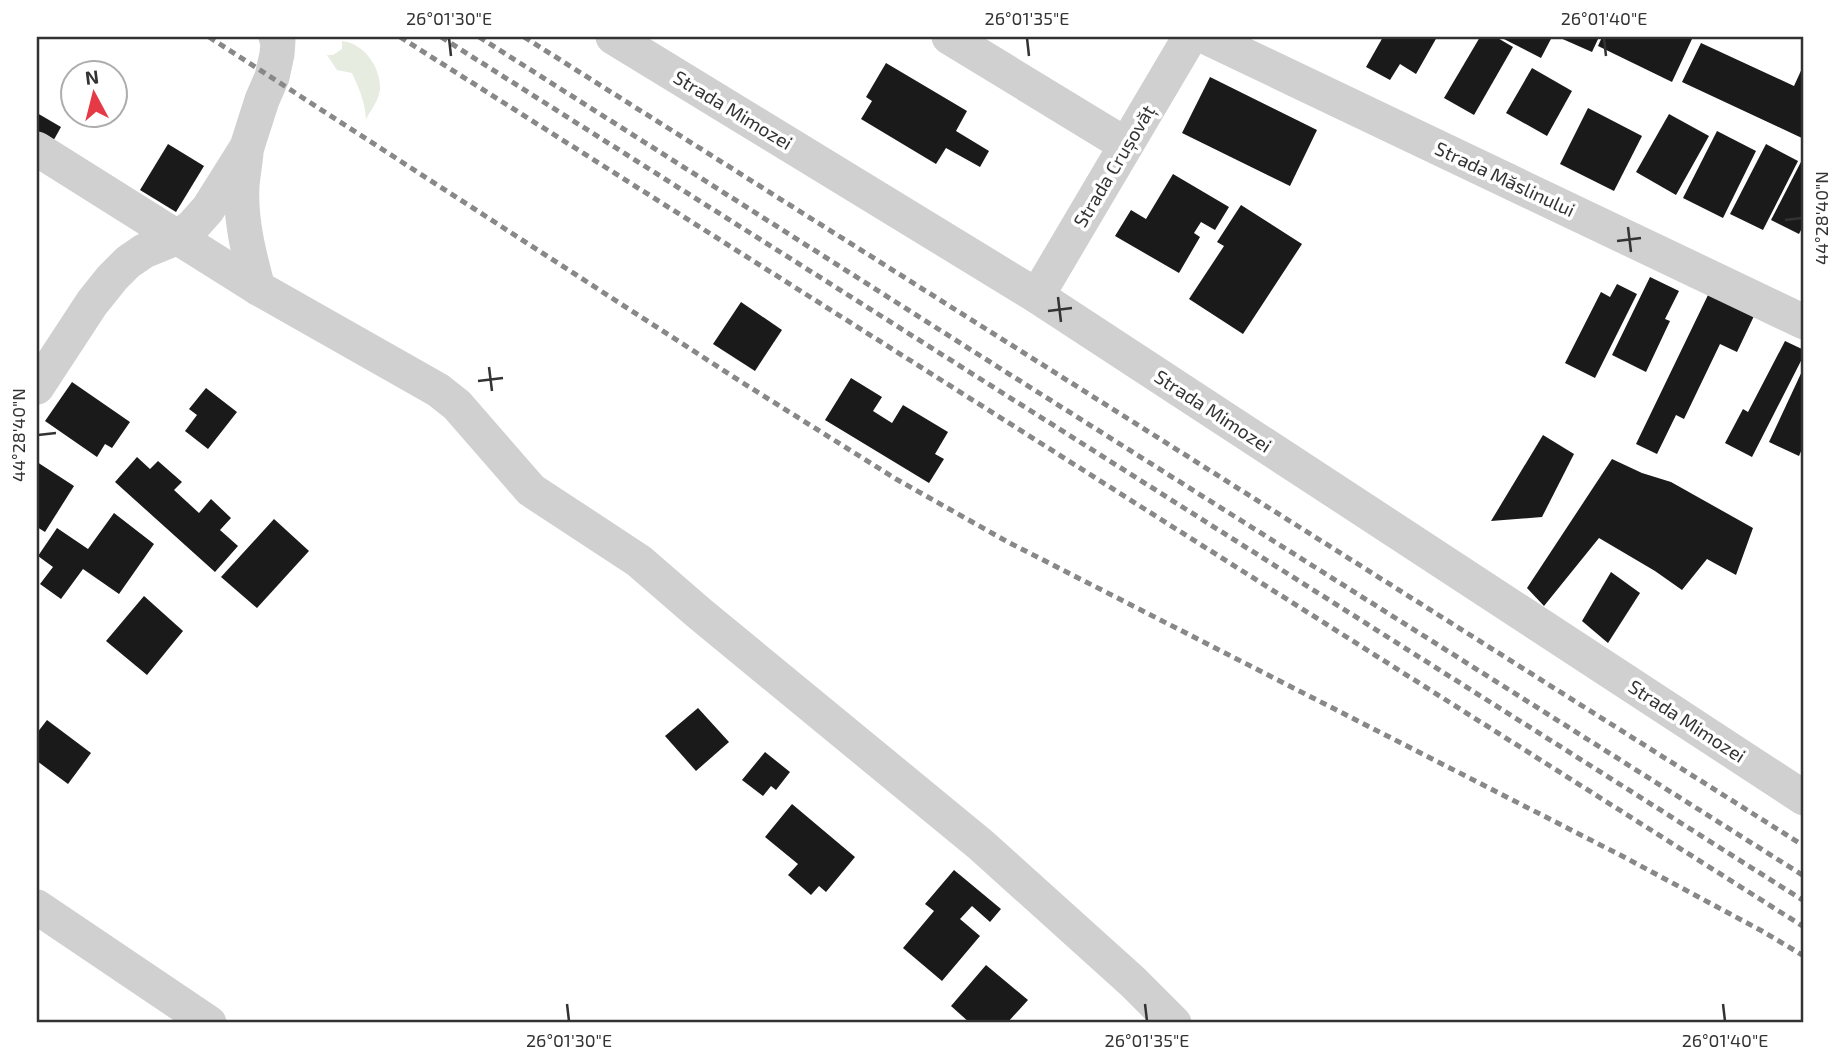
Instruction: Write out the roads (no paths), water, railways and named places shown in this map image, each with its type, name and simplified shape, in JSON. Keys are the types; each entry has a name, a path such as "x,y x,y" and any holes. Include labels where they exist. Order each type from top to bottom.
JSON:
{"street":[{"path":"258,288 249,252 242,187 247,147 272,77 277,54 276,37"},
{"name":"Strada Mimozei","path":"613,37 1037,296 1804,798"},
{"path":"949,37 1126,145"},
{"name":"Strada Crușovăț","path":"1037,296 1190,37"},
{"name":"Strada Măslinului","path":"1206,37 1804,322"},
{"path":"37,387 92,303 112,278 144,251 176,238 192,227 208,209 247,147"},
{"path":"37,149 258,288 438,390 457,405 531,490 639,561 981,845 1133,982 1174,1023"},
{"path":"37,906 209,1023"}],"railway":[{"path":"209,37 896,479 1006,541 1624,857 1804,956"},
{"path":"400,37 1804,927"},
{"path":"441,37 1804,901"},
{"path":"479,37 1804,876"},
{"path":"524,37 1804,846"}]}
